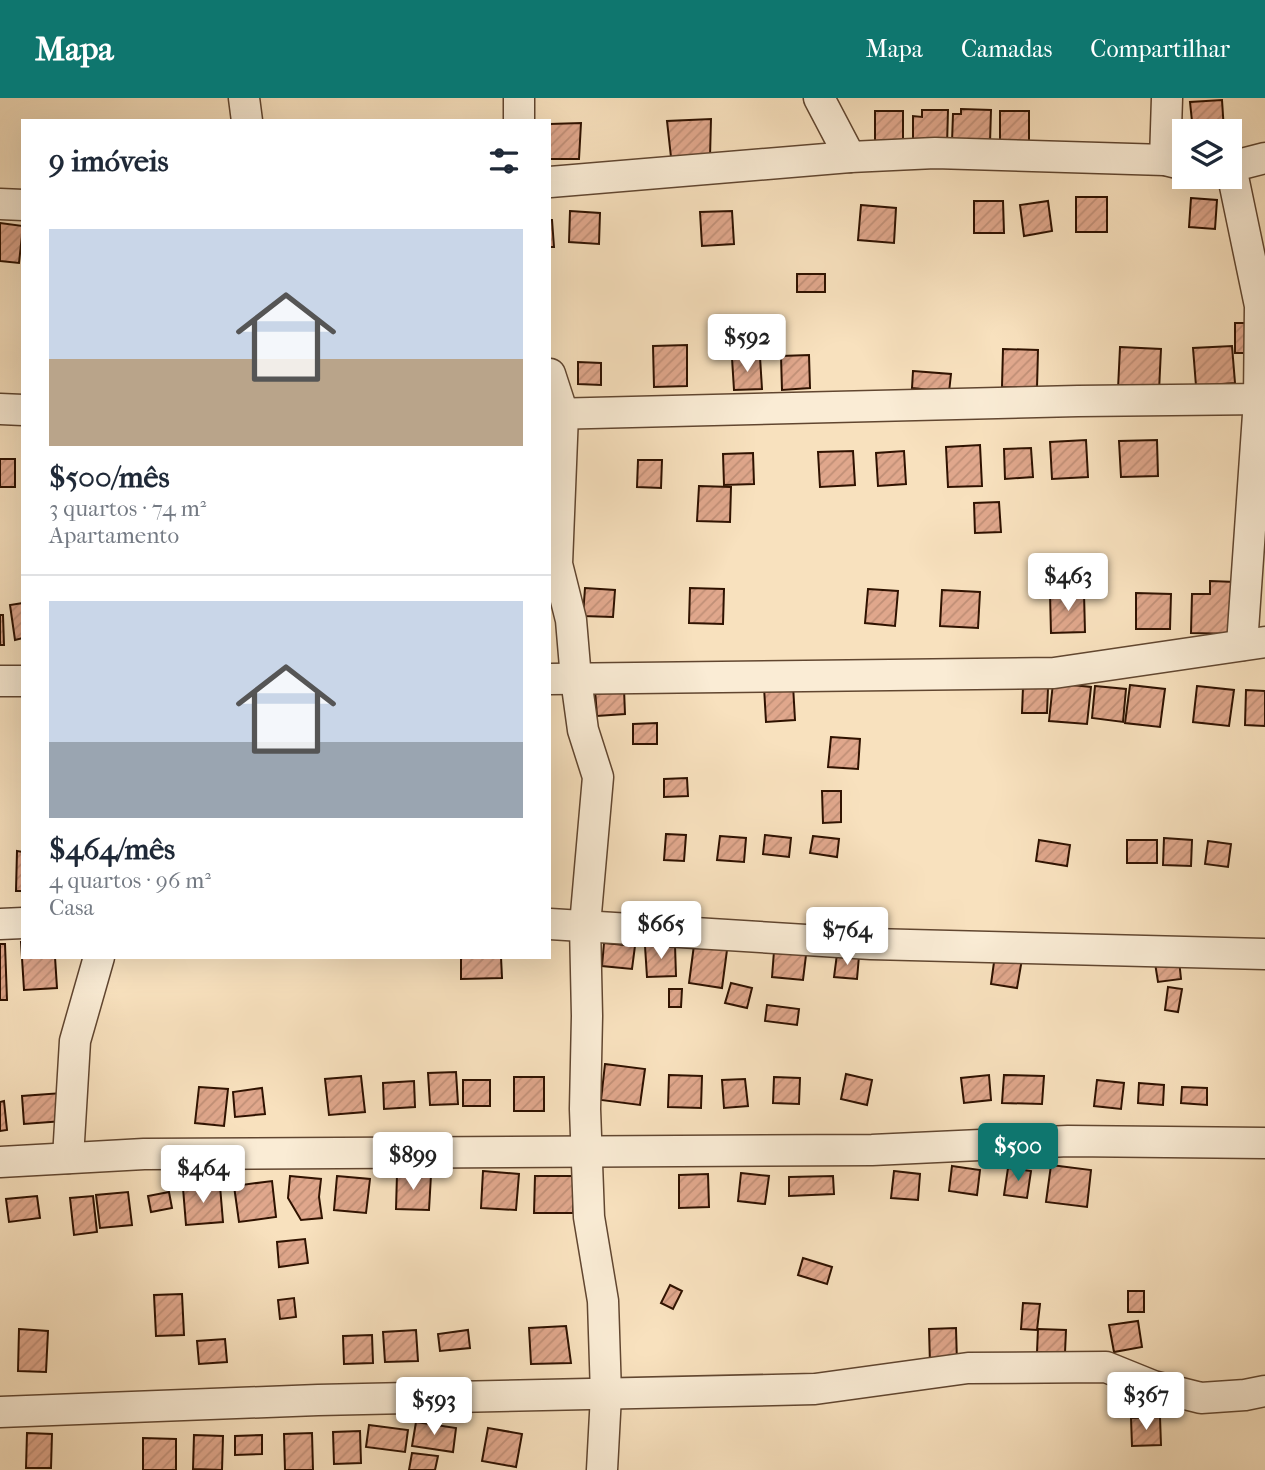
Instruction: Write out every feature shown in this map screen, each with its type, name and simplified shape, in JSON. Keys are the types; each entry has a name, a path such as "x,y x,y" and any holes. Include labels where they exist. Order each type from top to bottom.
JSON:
{"street":[{"path":"244,98 247,119"},
{"path":"519,98 519,119"},
{"path":"819,98 850,157"},
{"path":"1167,98 1172,138"},
{"path":"551,183 850,157 935,153 1172,162"},
{"path":"1242,164 1265,158"},
{"path":"563,679 1054,673 1254,643 1262,399 1259,306 1235,189"},
{"path":"0,204 21,205"},
{"path":"551,381 556,414 557,564 571,620 563,679 598,777 585,925 585,1151 589,1217 603,1301 606,1395 602,1470"},
{"path":"556,414 1262,399"},
{"path":"0,410 21,410"},
{"path":"0,681 21,681"},
{"path":"0,924 21,923"},
{"path":"551,924 871,944 1265,954"},
{"path":"68,1158 75,1041 98,959"},
{"path":"0,1162 144,1154 872,1150 1068,1141 1265,1143"},
{"path":"0,1412 318,1400 815,1390 968,1368 1106,1367 1153,1386 1201,1398 1265,1391"}],"building":[{"path":"1222,100 1223,119 1192,119 1190,102"},
{"path":"961,109 991,110 990,143 952,142 953,114 961,114"},
{"path":"922,110 948,110 947,146 913,145 913,116 922,117"},
{"path":"875,111 903,111 903,141 875,141"},
{"path":"1000,111 1029,111 1029,147 1000,147"},
{"path":"711,119 710,157 671,157 667,121"},
{"path":"581,123 579,159 551,159 551,124"},
{"path":"1076,197 1107,197 1107,232 1076,232"},
{"path":"1191,198 1217,200 1215,229 1189,227"},
{"path":"974,201 1003,201 1004,233 974,233"},
{"path":"1048,201 1052,231 1024,236 1020,205"},
{"path":"861,205 896,208 894,243 858,240"},
{"path":"570,211 600,213 599,244 569,242"},
{"path":"732,211 734,244 702,246 700,212"},
{"path":"551,220 552,220 554,247 551,247"},
{"path":"0,223 21,226 19,263 0,261"},
{"path":"797,274 825,274 825,292 797,292"},
{"path":"1235,323 1255,323 1255,353 1235,353"},
{"path":"687,345 687,386 654,387 653,346"},
{"path":"1232,346 1235,383 1196,386 1193,348"},
{"path":"1120,347 1161,349 1159,391 1118,389"},
{"path":"1003,349 1038,350 1037,388 1002,387"},
{"path":"809,355 810,388 782,390 781,356"},
{"path":"760,357 762,389 734,390 732,358"},
{"path":"578,362 601,363 601,385 578,384"},
{"path":"913,371 951,374 949,392 912,388"},
{"path":"1086,440 1088,477 1052,479 1050,442"},
{"path":"1157,440 1158,476 1121,477 1119,441"},
{"path":"980,445 982,486 948,487 946,447"},
{"path":"1031,448 1033,477 1005,479 1004,449"},
{"path":"853,451 855,485 820,487 818,452"},
{"path":"904,451 906,484 878,486 876,453"},
{"path":"753,453 754,484 724,485 723,454"},
{"path":"0,459 15,459 15,487 0,487"},
{"path":"638,460 662,460 661,488 637,487"},
{"path":"699,486 731,487 730,522 697,521"},
{"path":"999,502 1001,532 975,533 974,503"},
{"path":"1210,581 1236,582 1235,634 1191,633 1192,594 1210,594"},
{"path":"585,588 615,590 613,617 583,616"},
{"path":"690,588 724,589 723,624 689,623"},
{"path":"868,589 898,591 895,626 865,623"},
{"path":"942,590 980,592 978,628 940,626"},
{"path":"1084,593 1085,632 1051,633 1050,594"},
{"path":"1136,593 1171,594 1170,629 1136,629"},
{"path":"21,603 21,638 15,640 10,605"},
{"path":"0,615 3,615 4,645 0,645"},
{"path":"1053,683 1091,687 1087,724 1049,721"},
{"path":"793,685 795,720 766,722 764,687"},
{"path":"1130,685 1165,689 1160,727 1125,723"},
{"path":"1095,686 1126,689 1123,722 1092,718"},
{"path":"1197,686 1234,690 1229,726 1193,722"},
{"path":"1023,687 1048,688 1047,713 1022,713"},
{"path":"624,689 625,714 597,716 595,690"},
{"path":"1246,690 1265,691 1265,726 1245,725"},
{"path":"657,723 657,744 633,744 633,724"},
{"path":"831,737 860,739 858,769 828,767"},
{"path":"687,778 688,796 664,797 664,779"},
{"path":"822,791 841,791 841,822 823,823"},
{"path":"666,834 686,835 684,861 664,860"},
{"path":"765,835 791,838 789,857 763,854"},
{"path":"720,836 746,838 744,862 717,860"},
{"path":"813,836 839,839 837,857 810,853"},
{"path":"1164,838 1192,840 1191,866 1163,865"},
{"path":"1039,840 1070,845 1067,866 1036,861"},
{"path":"1127,840 1157,840 1157,863 1127,863"},
{"path":"1208,841 1231,844 1228,867 1205,864"},
{"path":"17,851 21,852 21,891 16,891"},
{"path":"604,943 635,946 632,969 602,966"},
{"path":"0,944 5,944 7,1000 0,1000"},
{"path":"675,945 676,976 647,977 645,946"},
{"path":"694,945 727,950 722,988 689,983"},
{"path":"774,951 806,955 803,980 772,977"},
{"path":"837,954 859,956 857,979 834,977"},
{"path":"995,955 1022,959 1017,988 991,984"},
{"path":"22,959 55,959 57,988 24,990"},
{"path":"461,959 501,959 502,978 461,979"},
{"path":"1179,960 1181,979 1158,982 1155,963"},
{"path":"731,983 752,988 747,1008 725,1003"},
{"path":"1168,987 1182,989 1178,1012 1165,1010"},
{"path":"669,989 682,989 681,1007 669,1007"},
{"path":"767,1005 799,1009 797,1025 765,1021"},
{"path":"605,1064 645,1069 640,1105 601,1100"},
{"path":"456,1072 458,1104 430,1105 428,1073"},
{"path":"846,1074 872,1080 867,1105 841,1099"},
{"path":"669,1075 702,1076 701,1108 668,1107"},
{"path":"989,1075 991,1100 964,1103 961,1078"},
{"path":"1004,1075 1044,1076 1042,1104 1002,1103"},
{"path":"361,1076 365,1112 329,1115 325,1079"},
{"path":"514,1077 544,1077 544,1111 514,1111"},
{"path":"774,1077 800,1078 799,1104 773,1103"},
{"path":"745,1079 748,1106 724,1108 722,1080"},
{"path":"463,1080 490,1080 490,1106 463,1106"},
{"path":"1097,1080 1124,1083 1121,1109 1094,1106"},
{"path":"414,1081 415,1107 384,1109 383,1083"},
{"path":"1139,1083 1164,1085 1163,1105 1138,1103"},
{"path":"199,1087 228,1089 224,1126 195,1123"},
{"path":"1182,1087 1207,1088 1207,1105 1181,1103"},
{"path":"262,1088 265,1114 235,1117 233,1092"},
{"path":"62,1093 63,1121 24,1124 22,1096"},
{"path":"4,1101 7,1130 0,1131 0,1102"},
{"path":"1051,1165 1091,1170 1087,1207 1046,1202"},
{"path":"952,1166 980,1170 977,1195 949,1191"},
{"path":"1008,1168 1031,1171 1027,1198 1004,1195"},
{"path":"483,1171 519,1174 516,1210 481,1208"},
{"path":"894,1171 920,1174 918,1200 891,1198"},
{"path":"741,1173 769,1176 765,1204 738,1201"},
{"path":"397,1174 431,1175 429,1210 396,1209"},
{"path":"708,1174 709,1207 679,1208 679,1175"},
{"path":"290,1176 321,1179 319,1197 322,1218 301,1220 288,1198"},
{"path":"337,1176 370,1179 366,1213 334,1210"},
{"path":"535,1176 573,1176 573,1213 534,1213"},
{"path":"833,1176 834,1194 789,1196 789,1177"},
{"path":"272,1181 276,1217 239,1222 234,1186"},
{"path":"220,1186 223,1222 186,1225 183,1188"},
{"path":"128,1192 132,1225 100,1228 96,1195"},
{"path":"169,1192 172,1208 151,1212 148,1196"},
{"path":"37,1196 40,1218 9,1222 6,1199"},
{"path":"93,1196 97,1232 74,1235 70,1198"},
{"path":"305,1239 308,1263 279,1267 277,1242"},
{"path":"803,1258 832,1267 827,1284 798,1275"},
{"path":"670,1285 682,1291 673,1309 661,1303"},
{"path":"1128,1291 1144,1291 1144,1312 1128,1312"},
{"path":"182,1294 184,1335 156,1336 154,1295"},
{"path":"294,1298 296,1317 280,1319 278,1300"},
{"path":"1023,1303 1040,1304 1037,1330 1021,1329"},
{"path":"1138,1321 1142,1347 1114,1352 1109,1325"},
{"path":"566,1326 571,1363 531,1364 529,1328"},
{"path":"956,1328 957,1363 930,1364 929,1329"},
{"path":"19,1329 48,1331 46,1372 18,1371"},
{"path":"1038,1329 1066,1330 1065,1353 1037,1352"},
{"path":"416,1330 418,1361 385,1362 383,1332"},
{"path":"468,1330 470,1348 440,1351 438,1334"},
{"path":"372,1335 373,1363 344,1364 343,1336"},
{"path":"225,1339 227,1362 199,1364 197,1341"},
{"path":"1160,1417 1161,1445 1132,1446 1131,1418"},
{"path":"416,1422 456,1428 453,1452 412,1446"},
{"path":"369,1425 408,1430 405,1452 366,1447"},
{"path":"488,1428 522,1434 516,1467 482,1461"},
{"path":"360,1431 361,1463 334,1464 333,1432"},
{"path":"27,1433 52,1434 51,1468 26,1468"},
{"path":"312,1433 313,1470 285,1470 284,1434"},
{"path":"194,1435 223,1436 222,1470 193,1469"},
{"path":"262,1435 262,1454 235,1455 235,1436"},
{"path":"143,1438 176,1439 176,1470 143,1470"},
{"path":"412,1453 438,1456 435,1470 409,1470"}]}
